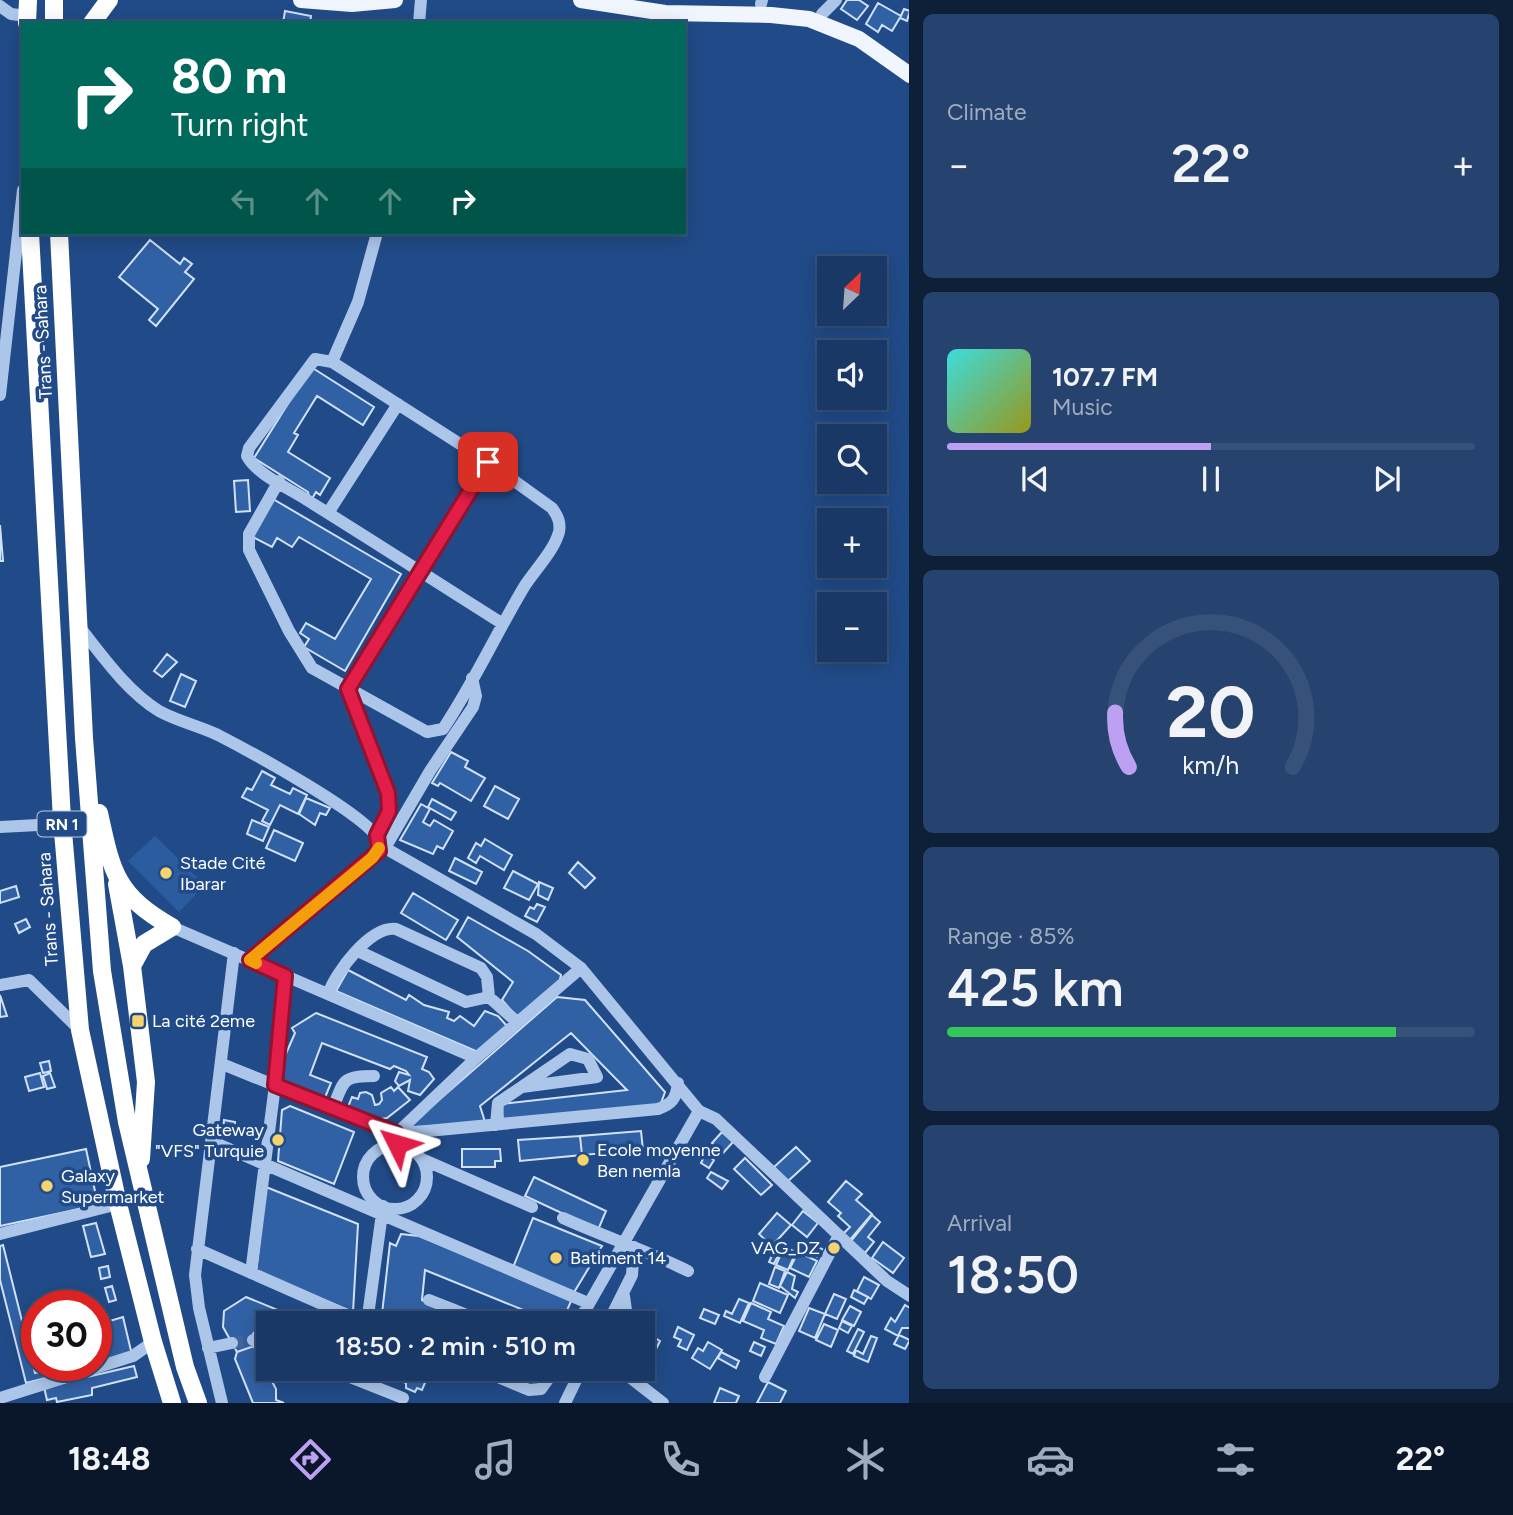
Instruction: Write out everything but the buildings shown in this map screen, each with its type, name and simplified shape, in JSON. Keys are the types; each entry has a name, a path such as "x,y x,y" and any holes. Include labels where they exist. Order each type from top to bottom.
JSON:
{"highway":[{"path":"54,0 54,21"},
{"path":"93,21 109,0"},
{"name":"Trans - Sahara","path":"30,235 62,820 80,1030 118,1204 153,1342 172,1403"},
{"name":"Trans - Sahara","path":"59,235 81,629 84,738 102,971 127,1122 186,1367 198,1403"},
{"path":"60,257 70,235"},
{"path":"84,738 116,877 132,966 146,1082 139,1176"},
{"path":"116,877 140,906 172,927 144,944 132,966"}],"main road":[{"path":"300,0 352,4 395,0"},
{"path":"581,0 665,13 771,15 809,19 859,39 909,75"},
{"path":"632,0 762,2 822,14 862,30 909,63"}],"street":[{"path":"419,21 421,0"},
{"path":"822,14 837,0"},
{"path":"0,6 11,14 27,13"},
{"path":"0,395 1,356 21,205"},
{"path":"332,362 358,302 376,235"},
{"path":"279,481 249,534 249,550 289,631 313,668 428,732 437,732 447,722 559,533 559,518 552,508 488,462 332,362 315,359 248,448 247,456 251,464 279,481 503,624"},
{"path":"328,513 398,404"},
{"path":"348,689 488,462"},
{"path":"81,629 124,682 159,711 217,735 362,820 377,835 382,849 536,934 581,968 699,1111 716,1119 741,1141 887,1281 909,1296"},
{"path":"250,960 382,849 473,707 476,696 472,678"},
{"path":"348,689 388,793 389,811 377,835"},
{"path":"0,827 38,825 62,820"},
{"path":"172,927 476,1058"},
{"path":"328,994 334,978 358,951 385,930 396,929 481,968 487,977 489,997 517,1022"},
{"path":"358,951 466,1002 489,997"},
{"path":"222,1403 208,1349 195,1275 234,953"},
{"path":"368,1311 382,1210 364,1186 365,1166 377,1150 396,1139 476,1058 581,968"},
{"path":"251,1273 275,1085 285,976"},
{"path":"0,985 29,980 80,1030"},
{"path":"496,1125 498,1103 570,1054 588,1059 597,1077 522,1087"},
{"path":"222,1064 333,1108 396,1139 424,1160 532,1207"},
{"path":"333,1108 344,1080 352,1076 374,1076"},
{"path":"396,1139 496,1125 658,1109 670,1105 677,1096 678,1083"},
{"path":"584,1311 628,1246 699,1111"},
{"path":"213,1142 382,1210 588,1303"},
{"path":"382,1210 396,1209 417,1201 428,1182 424,1160"},
{"path":"0,1234 118,1204"},
{"path":"563,1218 688,1271"},
{"path":"765,1377 839,1236"},
{"path":"615,1311 632,1275 628,1246"},
{"path":"197,1249 338,1311"},
{"path":"624,1296 626,1311"},
{"path":"429,1300 457,1311"},
{"path":"0,1398 133,1356 153,1342"},
{"path":"208,1349 232,1343"},
{"path":"360,1381 404,1398"},
{"path":"507,1381 529,1390 541,1389 547,1381"},
{"path":"565,1403 576,1381"},
{"path":"635,1381 663,1403"}],"shaded area":[{"name":"Stade Cité Ibarar","path":"155,836 205,885 179,912 128,861"}],"tunnel":[{"path":"232,1343 253,1340"}],"slow traffic":[{"path":"256,963 250,960 372,858 379,848"}],"place":[{"name":"Stade Cité Ibarar","path":"166,873"},
{"name":"La cité 2eme","path":"138,1021"},
{"name":"Gateway \"VFS\" Turquie","path":"278,1140"},
{"name":"Ecole moyenne Ben nemla","path":"583,1160"},
{"name":"Galaxy Supermarket","path":"47,1186"},
{"name":"VAG_DZ","path":"834,1248"},
{"name":"Batiment 14","path":"556,1258"}],"route":[{"path":"397,1144 396,1133 275,1085 285,976 250,960 379,851 377,835 388,815 388,793 348,689 488,462"}]}
